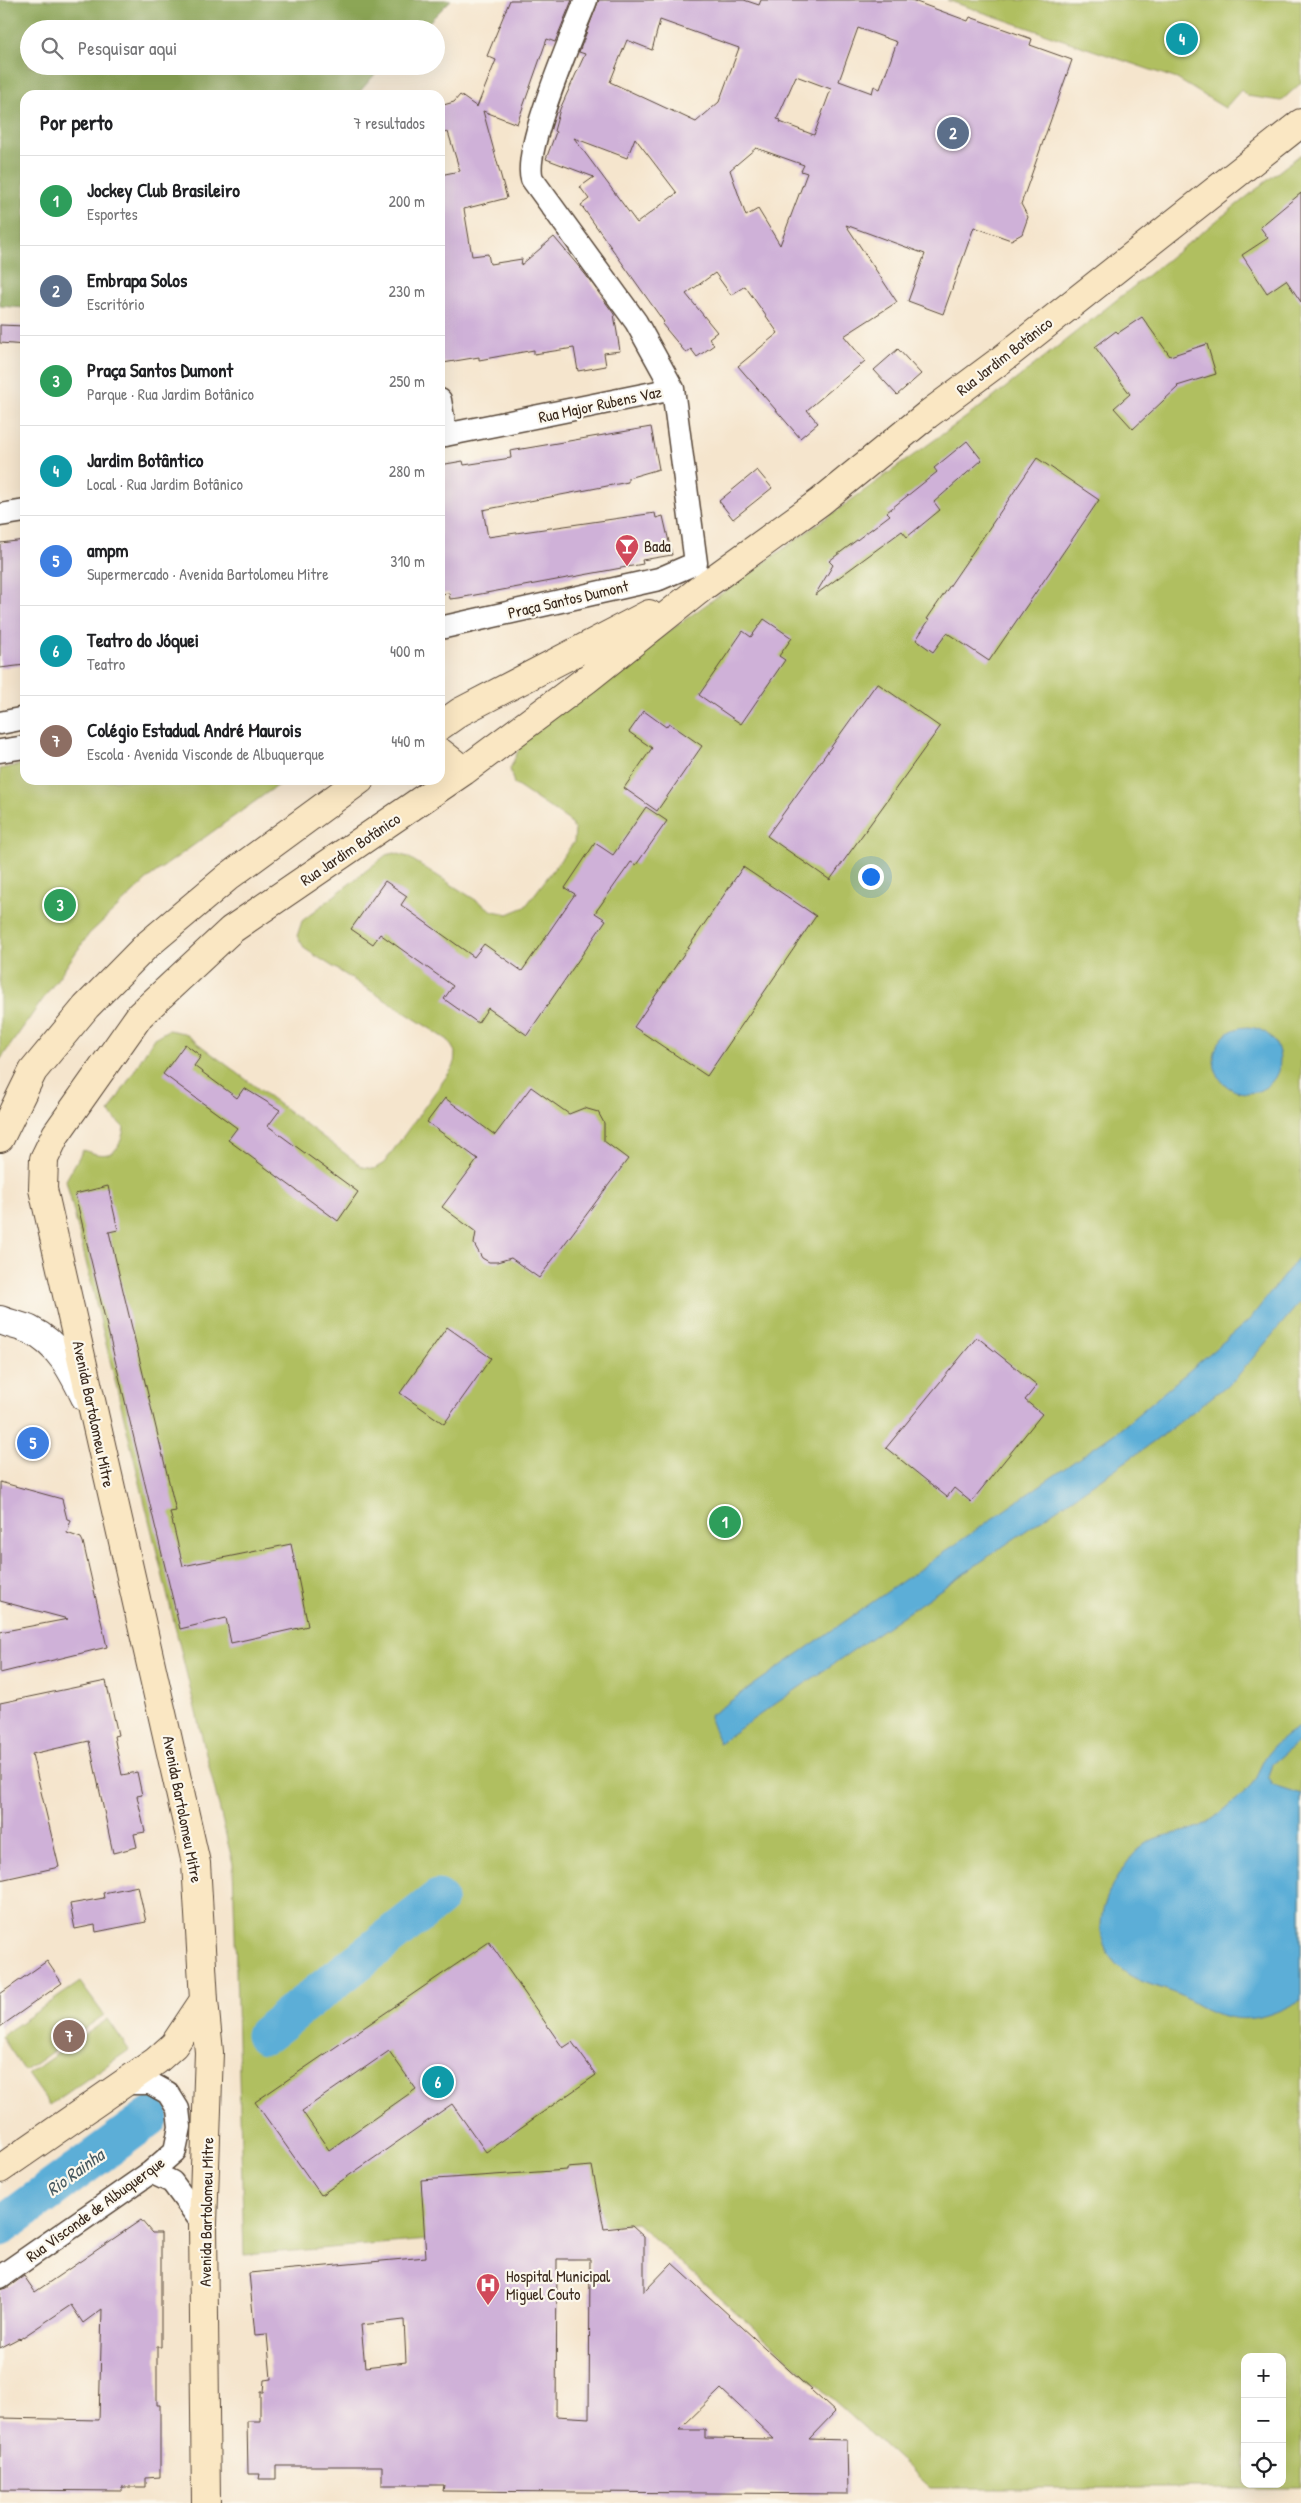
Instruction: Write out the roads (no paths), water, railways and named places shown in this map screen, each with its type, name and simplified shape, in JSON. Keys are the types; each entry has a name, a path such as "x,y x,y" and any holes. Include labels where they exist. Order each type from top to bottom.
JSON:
{"main road":[{"name":"Rua Jardim Botânico","path":"445,722 460,712 699,575 820,502 927,415 1001,360 1301,123"},
{"name":"Rua Jardim Botânico","path":"445,783 586,680 699,575"},
{"path":"445,756 464,770"},
{"path":"0,1138 33,1071 86,1007 146,946 229,876 353,785"},
{"name":"Rua Jardim Botânico","path":"44,1159 56,1134 140,1015 179,978 231,930 442,785"},
{"name":"Avenida Bartolomeu Mitre","path":"44,1159 43,1189 196,1864 209,2052 203,2224 206,2503"},
{"path":"0,2169 156,2061 174,2045 204,2000"}],"street":[{"path":"586,0 538,130 529,171 532,179 636,322 674,389"},
{"name":"Rua Major Rubens Vaz","path":"445,436 674,389 699,575"},
{"path":"0,515 20,512"},
{"name":"Praça Santos Dumont","path":"445,627 658,579 699,575"},
{"path":"0,723 20,719"},
{"path":"0,751 20,748"},
{"path":"0,1108 33,1071"},
{"path":"0,1320 29,1330 52,1345 71,1367 96,1419"},
{"name":"Rua Visconde de Albuquerque","path":"0,2277 151,2172 175,2151 180,2127 178,2109 168,2093 150,2083 125,2083"},
{"path":"151,2172 172,2182 203,2224"}],"water":[{"path":"1241,1027 1253,1027 1271,1036 1278,1047 1280,1060 1278,1073 1271,1084 1260,1091 1241,1093 1228,1088 1219,1079 1214,1066 1214,1054 1219,1041 1228,1032"},
{"path":"1301,1254 1301,1301 1235,1379 1154,1442 719,1743 709,1716 1118,1431 1249,1320"},
{"path":"1301,1726 1301,1740 1272,1764 1268,1777 1273,1785 1301,1794 1301,2000 1265,2016 1242,2019 1205,2009 1179,1995 1126,1973 1109,1955 1103,1941 1101,1926 1108,1895 1124,1867 1142,1846 1150,1841 1196,1828 1219,1814 1249,1788 1272,1748 1286,1735"}],"waterway":[{"path":"265,2035 438,1899"},
{"name":"Rio Rainha","path":"0,2227 150,2117"}],"place":[{"name":"Jardim Botântico","path":"1182,39"},
{"name":"Embrapa Solos","path":"953,133"},
{"name":"Bada","path":"627,567"},
{"name":"Praça Santos Dumont","path":"60,905"},
{"name":"ampm","path":"33,1443"},
{"name":"Jockey Club Brasileiro","path":"725,1522"},
{"name":"Colégio Estadual André Maurois","path":"69,2036"},
{"name":"Teatro do Jóquei","path":"438,2082"},
{"name":"Hospital Municipal Miguel Couto","path":"488,2306"}]}
